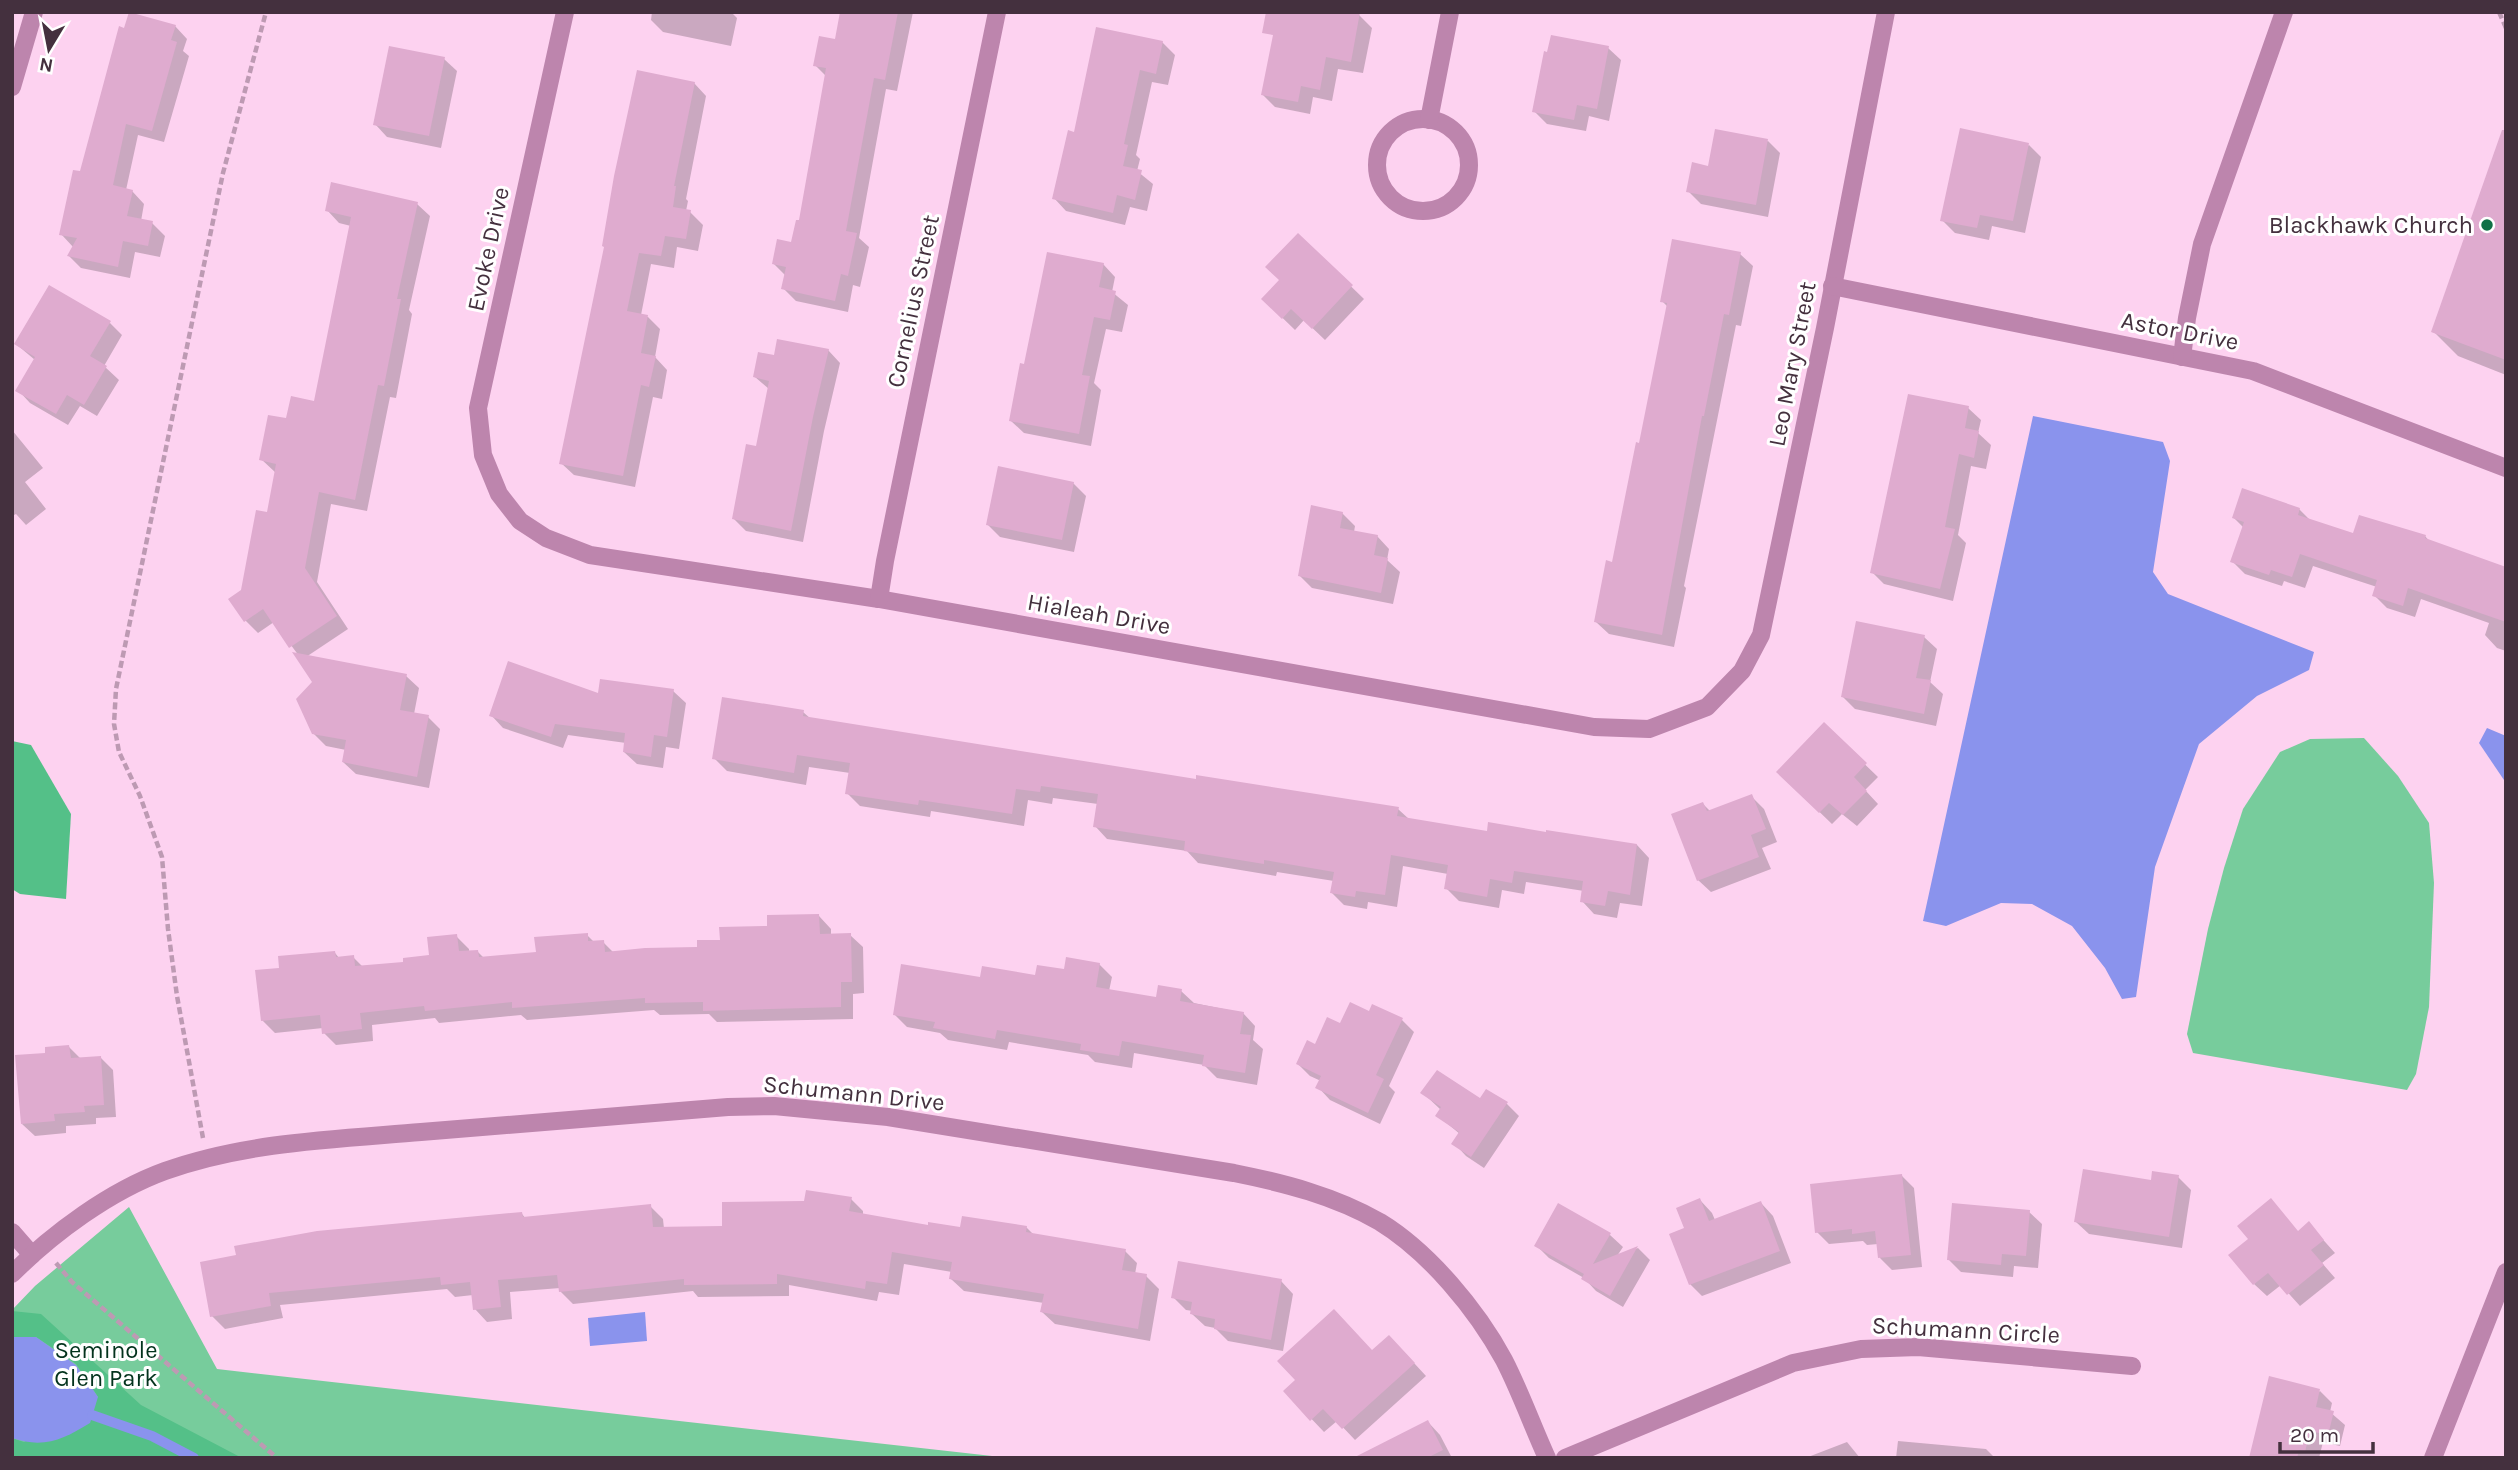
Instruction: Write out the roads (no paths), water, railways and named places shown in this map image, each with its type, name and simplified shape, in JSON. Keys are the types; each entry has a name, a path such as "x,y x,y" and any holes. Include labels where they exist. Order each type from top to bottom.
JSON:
{"street":[{"path":"12,87 34,12"},
{"name":"Evoke Drive","path":"499,494 483,455 478,408 565,12"},
{"name":"Cornelius Street","path":"879,599 997,12"},
{"path":"1429,120 1450,12"},
{"name":"Leo Mary Street","path":"1707,707 1742,671 1761,635 1886,12"},
{"path":"2182,357 2186,318 2202,244 2284,12"},
{"path":"1414,120 1429,120 1442,124 1462,142 1468,155 1469,168 1466,182 1459,194 1448,204 1435,210 1421,211 1406,208 1384,191 1376,162 1380,147 1399,125 1414,120"},
{"name":"Astor Drive","path":"1832,286 2253,371 2506,468"},
{"name":"Hialeah Drive","path":"499,494 520,521 545,538 590,555 879,599 1594,727 1649,729 1707,707"},
{"name":"Schumann Drive","path":"12,1274 39,1249 114,1195 164,1171 208,1158 309,1141 728,1107 774,1107 888,1117 1234,1172 1286,1184 1338,1202 1381,1223 1425,1258 1470,1306 1504,1360 1546,1458"},
{"path":"12,1232 39,1249"},
{"path":"2433,1458 2506,1272"},
{"name":"Schumann Circle","path":"1565,1458 1793,1363 1860,1349 1918,1347 2132,1366"}],"water":[{"path":"2033,416 2163,442 2170,461 2153,572 2168,594 2314,652 2309,670 2257,696 2199,744 2155,867 2136,997 2122,999 2105,968 2072,926 2032,904 2001,903 1946,926 1923,921"},
{"path":"2487,728 2506,736 2506,783 2479,743"},
{"path":"645,1312 647,1341 590,1346 588,1318"},
{"path":"12,1337 36,1337 76,1365 98,1397 90,1423 53,1441 34,1443 12,1438"}],"waterway":[{"path":"92,1415 152,1436 194,1458"}],"place":[{"name":"Blackhawk Church","path":"2487,225"}],"park label":[{"name":"Seminole Glen Park","path":"106,1364"}]}
